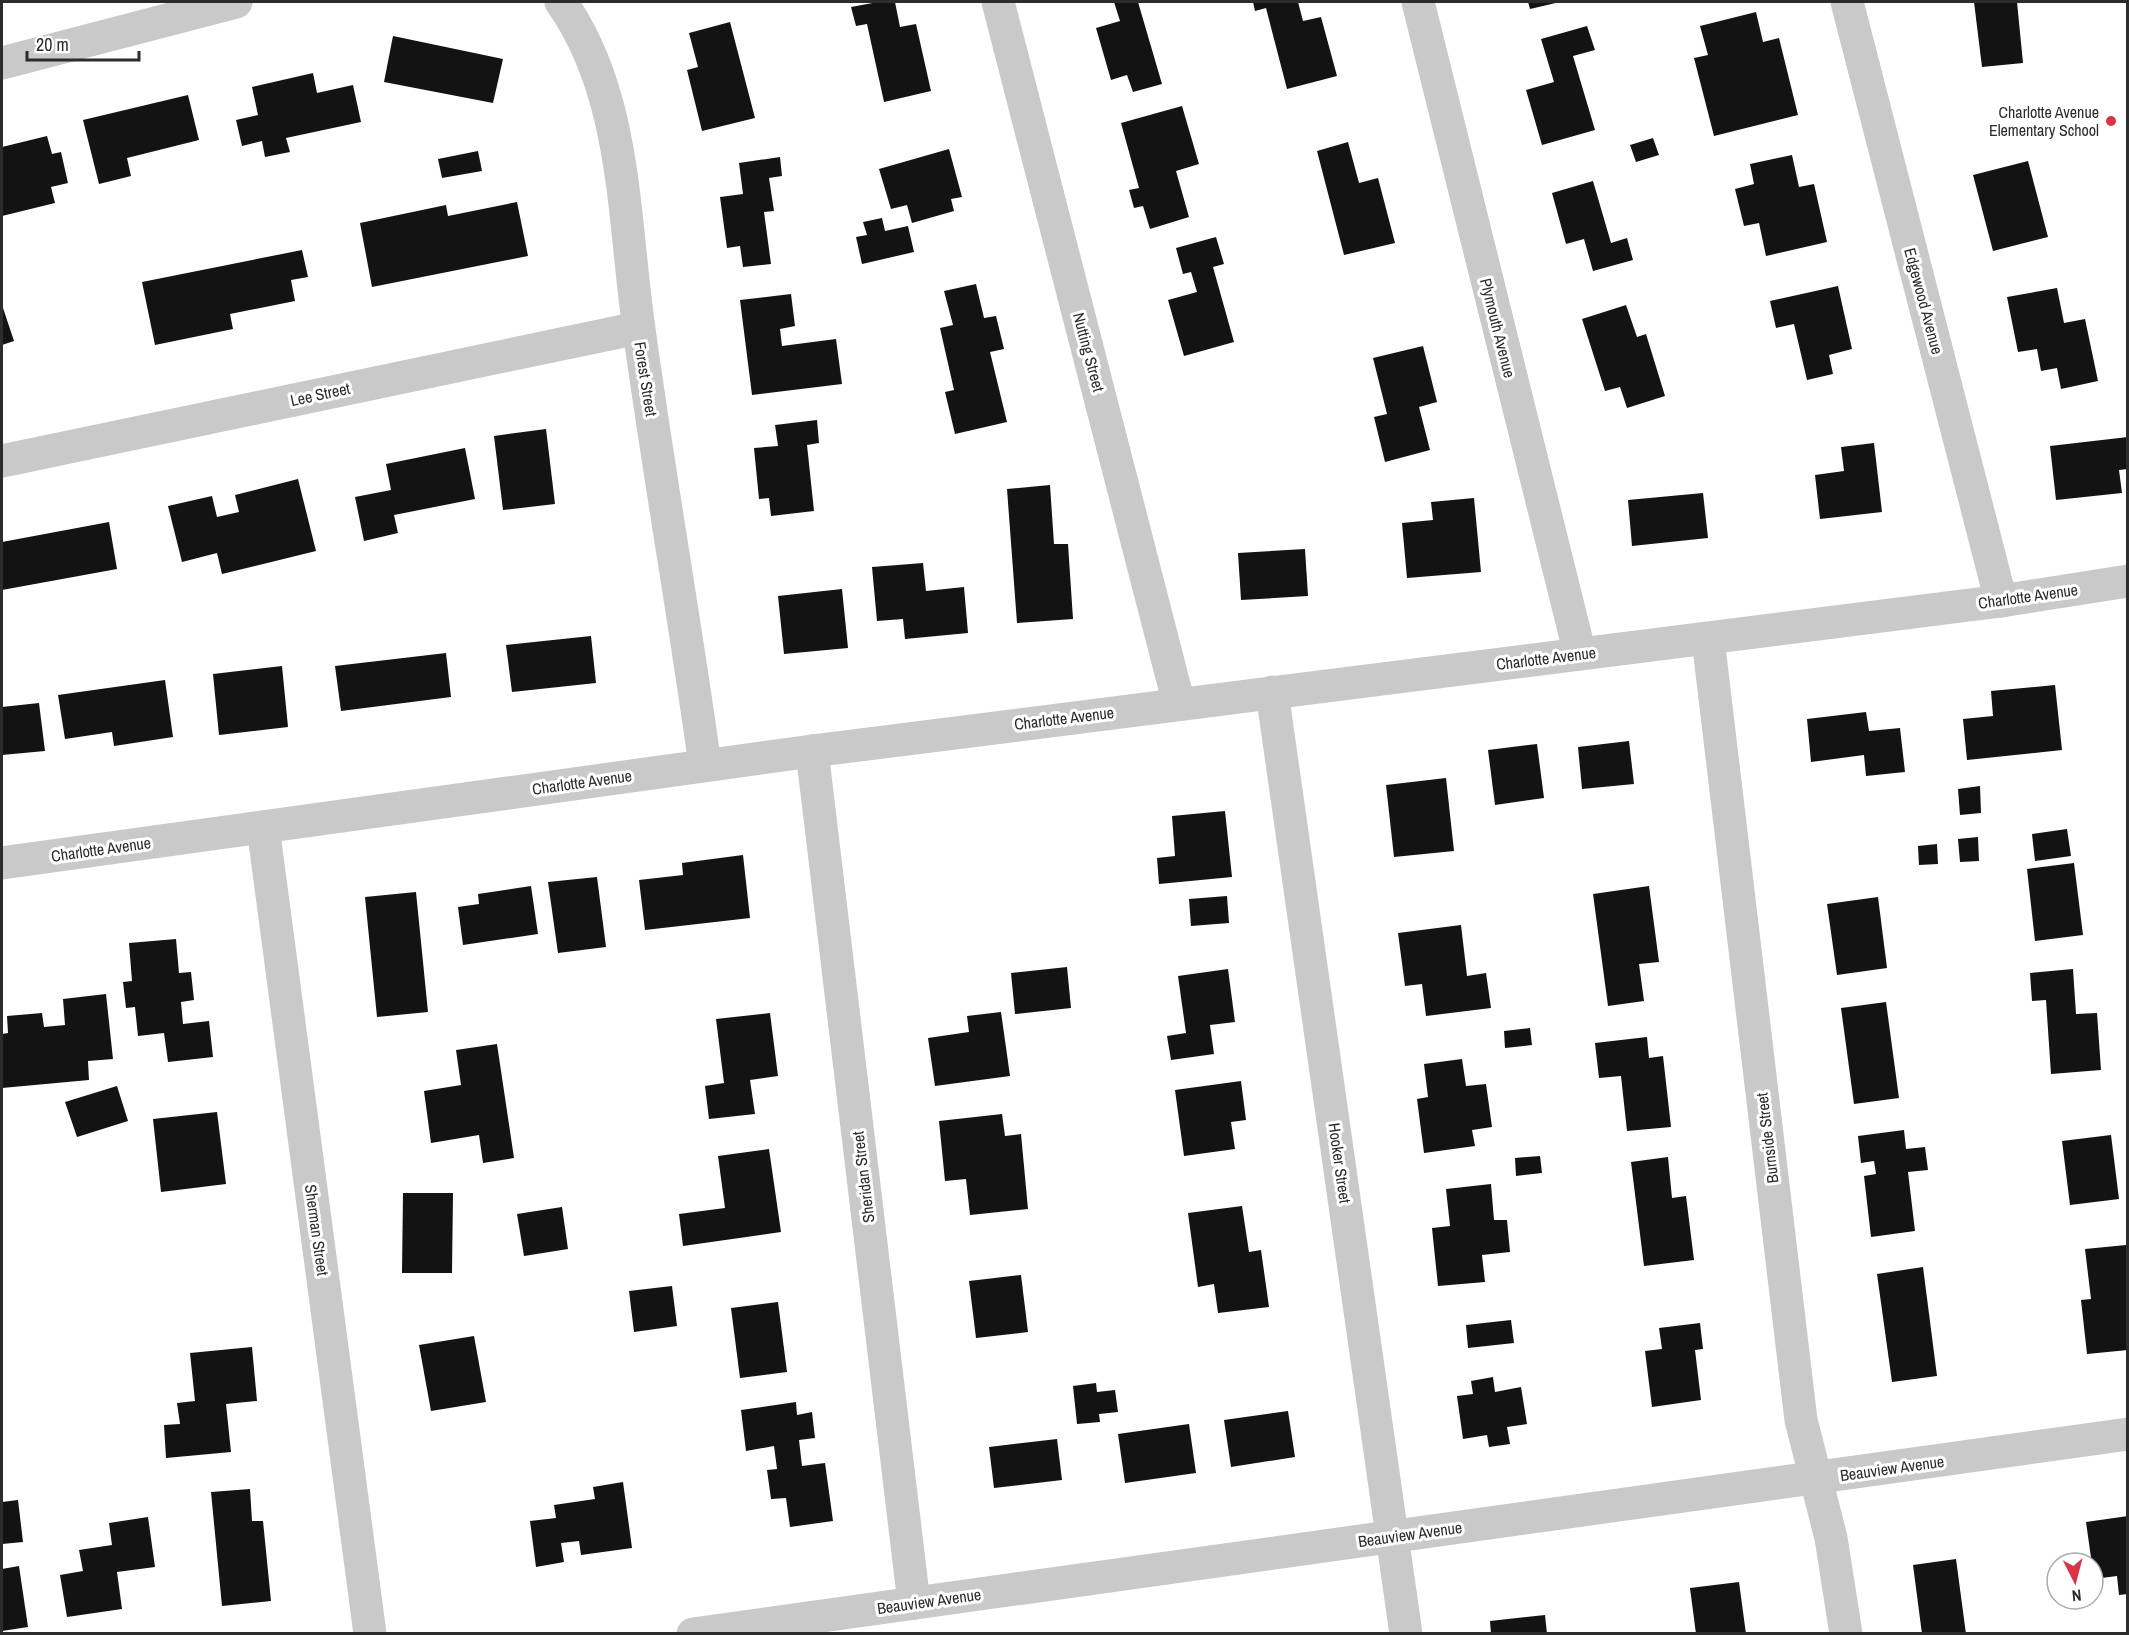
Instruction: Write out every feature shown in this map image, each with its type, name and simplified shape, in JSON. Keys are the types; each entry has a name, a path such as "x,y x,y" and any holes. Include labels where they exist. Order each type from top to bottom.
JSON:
{"street":[{"path":"2,63 236,2"},
{"name":"Forest Street","path":"561,2 575,21 594,61 608,103 638,328 705,765"},
{"name":"Nutting Street","path":"998,2 1179,704"},
{"name":"Plymouth Avenue","path":"1418,2 1580,654"},
{"name":"Edgewood Avenue","path":"1846,2 2001,601"},
{"name":"Lee Street","path":"2,461 638,328"},
{"name":"Charlotte Avenue","path":"2,863 705,765 1708,639 2001,601 2127,581"},
{"name":"Burnside Street","path":"1708,639 1801,1420 1831,1538 1846,1634"},
{"name":"Hooker Street","path":"1272,692 1394,1536 1406,1634"},
{"name":"Sheridan Street","path":"812,751 914,1603"},
{"name":"Sherman Street","path":"263,827 370,1634"},
{"name":"Beauview Avenue","path":"693,1634 2127,1434"}],"building":[{"path":"878,2 895,2 900,27 916,24 931,91 884,102 867,24 856,26 851,7"},
{"path":"1114,2 1138,2 1162,84 1133,92 1127,75 1111,80 1096,28 1120,21"},
{"path":"1253,2 1298,2 1303,21 1321,17 1337,76 1287,89 1266,8 1255,11"},
{"path":"1528,2 1560,2 1530,9"},
{"path":"1974,2 2017,2 2023,63 1982,67"},
{"path":"1756,12 1763,42 1779,38 1798,115 1714,136 1694,58 1708,55 1700,26"},
{"path":"730,22 755,118 702,131 687,70 698,67 689,33"},
{"path":"1587,26 1595,50 1573,56 1595,130 1542,145 1526,90 1554,82 1541,39"},
{"path":"393,36 503,59 493,103 384,82"},
{"path":"313,73 317,93 353,85 361,122 286,138 290,152 265,157 262,141 242,146 236,120 258,115 252,87"},
{"path":"188,95 199,140 127,158 131,176 99,184 83,120"},
{"path":"1182,106 1199,164 1176,171 1189,217 1150,229 1143,206 1134,208 1129,190 1139,188 1121,123"},
{"path":"47,136 52,154 61,152 68,183 51,187 55,203 2,216 2,147"},
{"path":"1653,138 1659,155 1636,162 1630,145"},
{"path":"1348,142 1359,183 1378,178 1395,243 1344,255 1317,151"},
{"path":"949,149 962,197 951,199 954,211 912,223 907,205 891,209 879,169"},
{"path":"478,151 482,171 442,178 438,159"},
{"path":"1792,155 1799,187 1814,184 1827,242 1766,256 1759,223 1744,226 1735,189 1754,184 1750,164"},
{"path":"780,157 782,176 769,178 774,211 764,212 771,264 743,267 740,246 727,248 720,197 743,194 739,163"},
{"path":"2028,161 2048,237 1993,251 1973,175"},
{"path":"1593,181 1611,243 1627,238 1633,260 1593,271 1584,239 1566,244 1552,193"},
{"path":"517,202 528,256 372,287 360,223 446,205 448,216"},
{"path":"882,218 885,231 908,226 914,252 862,264 856,237 867,235 863,222"},
{"path":"1216,237 1224,264 1213,267 1234,342 1184,356 1168,300 1197,292 1191,272 1183,274 1176,248"},
{"path":"302,250 308,277 291,280 295,301 230,314 233,329 155,345 142,282"},
{"path":"976,284 984,318 996,316 1004,349 990,352 1007,422 955,434 945,392 954,390 940,328 953,325 944,291"},
{"path":"1838,286 1852,349 1829,355 1833,374 1807,380 1794,324 1776,328 1770,301"},
{"path":"2057,288 2064,323 2085,319 2098,381 2061,389 2057,368 2041,371 2037,349 2018,352 2007,297"},
{"path":"791,294 795,326 780,329 782,346 836,339 842,384 752,395 740,300"},
{"path":"2,305 14,341 2,345"},
{"path":"1626,305 1637,337 1646,334 1665,396 1627,408 1620,387 1605,391 1582,319"},
{"path":"1423,346 1437,402 1419,407 1430,450 1385,462 1374,417 1387,414 1373,358"},
{"path":"817,420 819,443 807,445 814,511 771,516 769,498 759,499 754,448 778,446 775,425"},
{"path":"546,429 555,504 503,510 494,436"},
{"path":"2128,437 2128,469 2119,470 2122,493 2056,500 2050,446"},
{"path":"1874,443 1882,512 1820,519 1815,475 1844,471 1841,447"},
{"path":"465,448 475,499 394,515 398,533 364,541 355,497 391,490 386,464"},
{"path":"298,479 316,551 222,574 217,553 182,562 168,506 212,496 217,517 239,512 235,495"},
{"path":"1050,485 1054,544 1068,544 1073,619 1017,623 1007,489"},
{"path":"1703,493 1708,538 1632,546 1628,500"},
{"path":"1474,498 1481,572 1407,578 1402,523 1433,520 1431,502"},
{"path":"109,522 117,569 2,590 2,542"},
{"path":"1305,549 1308,596 1241,600 1238,553"},
{"path":"923,563 926,591 964,587 968,633 905,639 903,619 877,621 872,567"},
{"path":"842,589 848,648 784,654 778,596"},
{"path":"591,636 596,683 512,692 506,645"},
{"path":"446,653 451,697 341,711 335,666"},
{"path":"282,666 288,727 219,735 213,674"},
{"path":"165,680 173,737 114,746 112,732 65,739 58,695"},
{"path":"2055,685 2062,750 1967,760 1963,719 1993,716 1991,691"},
{"path":"39,703 45,751 2,755 2,707"},
{"path":"1866,712 1869,731 1900,728 1905,772 1866,776 1864,755 1811,762 1807,719"},
{"path":"1629,741 1634,784 1582,789 1578,747"},
{"path":"1537,744 1544,798 1495,805 1488,750"},
{"path":"1446,778 1454,851 1394,857 1386,785"},
{"path":"1980,786 1981,813 1960,815 1958,789"},
{"path":"1225,811 1232,877 1159,884 1157,858 1175,856 1172,816"},
{"path":"2067,829 2071,856 2035,861 2032,834"},
{"path":"1978,837 1979,861 1960,862 1958,839"},
{"path":"1937,844 1938,864 1919,865 1918,846"},
{"path":"743,855 750,918 645,930 639,880 683,875 682,863"},
{"path":"2074,863 2083,935 2035,941 2027,869"},
{"path":"597,877 606,947 558,953 548,882"},
{"path":"531,886 538,934 463,945 458,907 479,904 478,894"},
{"path":"1649,886 1659,962 1639,964 1644,1001 1608,1006 1593,894"},
{"path":"416,892 428,1012 377,1017 365,897"},
{"path":"1227,896 1229,923 1191,926 1189,899"},
{"path":"1878,897 1887,968 1837,975 1827,904"},
{"path":"1461,925 1467,976 1486,973 1491,1008 1426,1016 1422,984 1405,986 1398,933"},
{"path":"176,939 179,973 191,972 194,1000 181,1002 183,1024 209,1021 213,1057 168,1062 164,1033 138,1036 135,1007 126,1008 123,982 132,981 129,943"},
{"path":"1067,967 1071,1008 1015,1014 1011,973"},
{"path":"1228,969 1235,1022 1210,1025 1214,1054 1171,1060 1167,1036 1186,1033 1178,976"},
{"path":"2073,969 2076,1014 2097,1013 2101,1070 2051,1074 2046,1000 2032,1001 2030,973"},
{"path":"106,994 113,1059 88,1061 89,1080 2,1088 2,1034 8,1033 7,1016 42,1013 44,1027 65,1025 63,999"},
{"path":"1886,1002 1899,1098 1854,1104 1841,1008"},
{"path":"1001,1012 1010,1076 935,1086 928,1038 969,1032 967,1016"},
{"path":"770,1013 778,1076 750,1080 755,1114 709,1119 705,1086 724,1083 716,1019"},
{"path":"1530,1028 1532,1045 1505,1048 1504,1031"},
{"path":"1647,1037 1649,1058 1663,1056 1671,1127 1627,1131 1621,1076 1599,1078 1595,1043"},
{"path":"497,1044 514,1158 483,1163 479,1135 431,1143 424,1091 461,1085 456,1050"},
{"path":"1462,1059 1466,1086 1486,1084 1492,1127 1472,1130 1475,1146 1424,1153 1417,1099 1428,1097 1424,1064"},
{"path":"1241,1081 1246,1120 1231,1122 1235,1149 1184,1156 1175,1090"},
{"path":"117,1086 128,1121 77,1137 65,1102"},
{"path":"217,1112 226,1184 161,1192 153,1119"},
{"path":"1002,1114 1005,1136 1021,1134 1028,1209 970,1215 966,1179 945,1181 939,1121"},
{"path":"1904,1130 1906,1149 1925,1147 1928,1170 1908,1172 1915,1231 1871,1237 1864,1176 1876,1174 1874,1161 1861,1163 1858,1136"},
{"path":"2111,1135 2119,1199 2070,1205 2062,1141"},
{"path":"769,1149 781,1232 683,1246 679,1214 725,1208 718,1156"},
{"path":"1540,1156 1542,1173 1516,1176 1515,1158"},
{"path":"1668,1157 1672,1198 1686,1196 1694,1260 1644,1266 1631,1162"},
{"path":"1491,1184 1494,1220 1507,1220 1510,1252 1482,1255 1485,1282 1438,1286 1432,1228 1450,1226 1446,1189"},
{"path":"403,1193 453,1193 452,1273 402,1273"},
{"path":"1242,1206 1249,1252 1261,1250 1269,1307 1218,1313 1214,1284 1198,1287 1188,1213"},
{"path":"562,1207 568,1249 524,1256 517,1214"},
{"path":"2126,1245 2128,1350 2087,1354 2081,1300 2091,1299 2085,1249"},
{"path":"1923,1267 1937,1376 1892,1382 1877,1274"},
{"path":"1021,1275 1028,1332 976,1338 969,1281"},
{"path":"672,1286 677,1326 634,1332 629,1291"},
{"path":"778,1302 787,1372 740,1378 731,1308"},
{"path":"1511,1320 1514,1343 1468,1348 1466,1325"},
{"path":"1700,1323 1703,1349 1695,1350 1701,1400 1652,1407 1645,1351 1662,1349 1659,1328"},
{"path":"474,1336 486,1402 431,1411 419,1345"},
{"path":"252,1347 257,1401 226,1404 231,1452 166,1458 164,1425 180,1424 177,1403 195,1401 190,1353"},
{"path":"1493,1377 1495,1392 1521,1387 1527,1424 1507,1427 1510,1444 1489,1447 1487,1435 1463,1439 1457,1396 1473,1394 1471,1381"},
{"path":"1096,1383 1097,1392 1115,1390 1118,1412 1099,1414 1100,1422 1077,1424 1073,1386"},
{"path":"796,1402 797,1415 812,1412 815,1438 799,1440 802,1466 825,1463 833,1521 790,1527 786,1498 771,1499 767,1470 777,1469 774,1446 746,1451 741,1410"},
{"path":"1288,1411 1295,1457 1231,1467 1224,1420"},
{"path":"1189,1424 1196,1473 1125,1483 1118,1434"},
{"path":"1057,1439 1062,1480 994,1488 989,1447"},
{"path":"623,1482 632,1548 581,1555 579,1541 561,1543 564,1562 536,1567 530,1521 556,1518 554,1505 595,1499 593,1487"},
{"path":"250,1489 252,1521 263,1521 271,1601 222,1606 211,1492"},
{"path":"18,1500 23,1542 2,1544 2,1502"},
{"path":"2128,1516 2128,1594 2119,1595 2117,1576 2105,1578 2105,1551 2090,1551 2086,1522"},
{"path":"148,1517 155,1567 117,1572 122,1609 67,1617 60,1575 83,1571 79,1550 112,1545 109,1523"},
{"path":"1956,1559 1966,1634 1922,1634 1913,1565"},
{"path":"19,1566 28,1627 2,1631 2,1569"},
{"path":"1739,1582 1746,1634 1696,1634 1690,1588"},
{"path":"1545,1615 1547,1634 1491,1634 1490,1621"}],"place":[{"name":"Charlotte Avenue Elementary School","path":"2111,121"}]}
